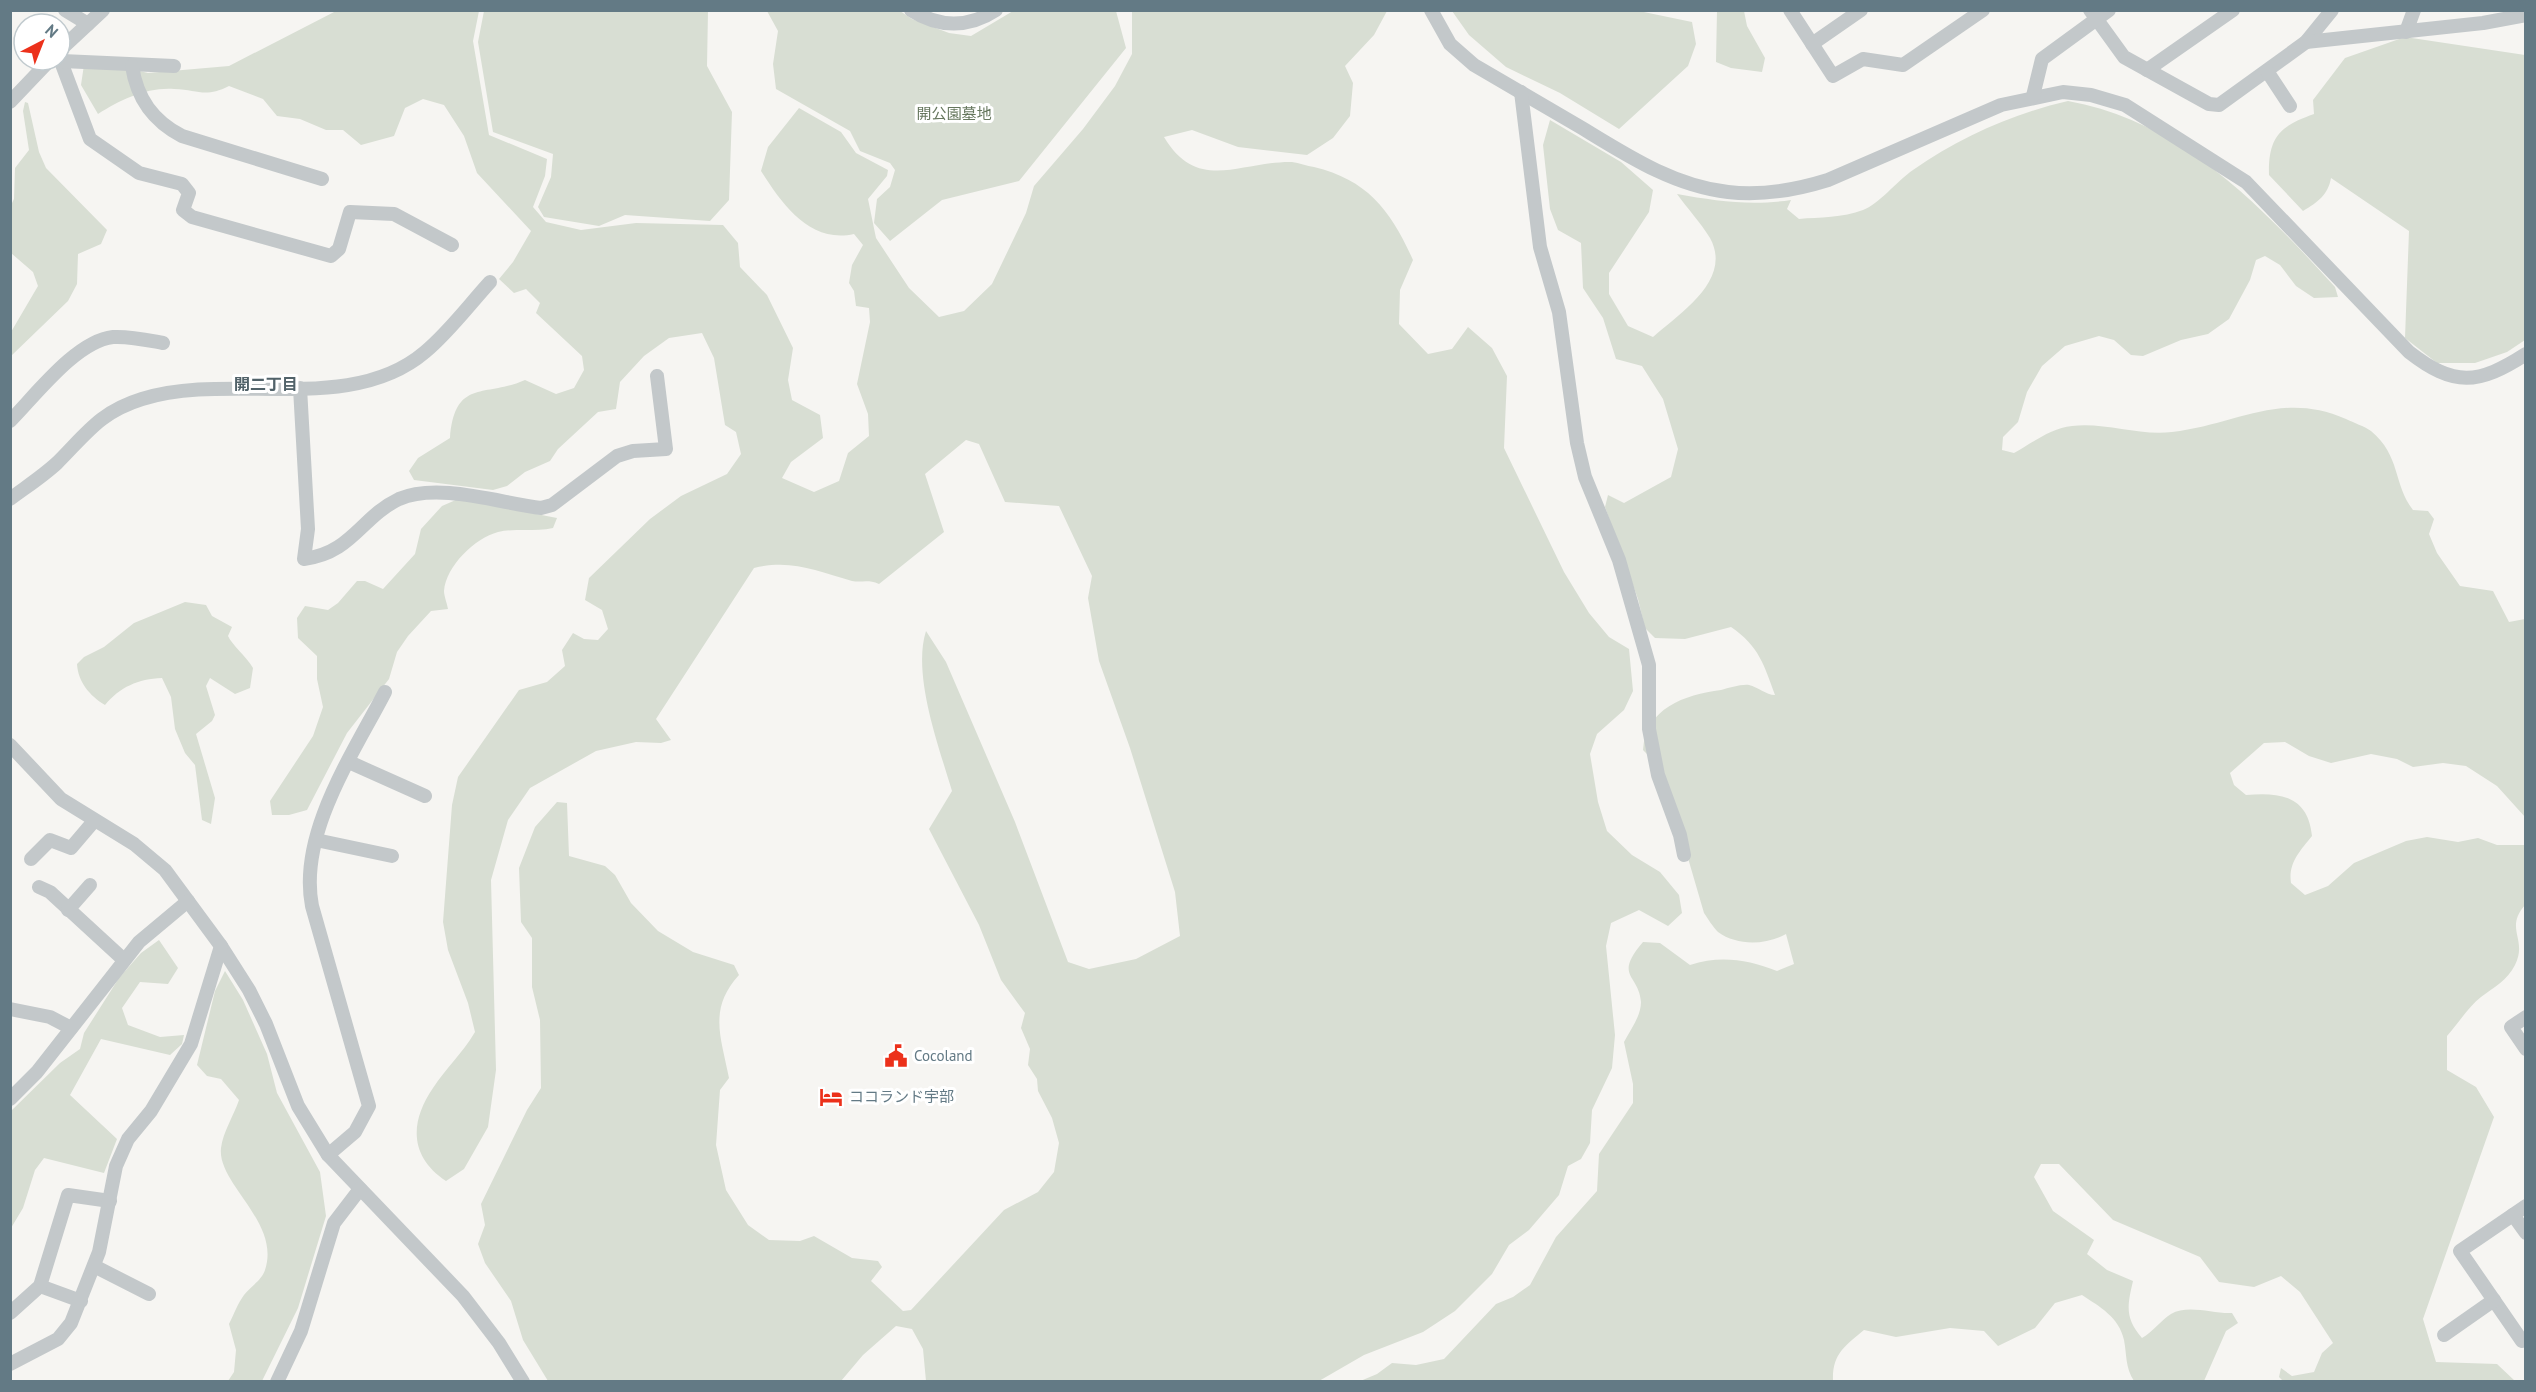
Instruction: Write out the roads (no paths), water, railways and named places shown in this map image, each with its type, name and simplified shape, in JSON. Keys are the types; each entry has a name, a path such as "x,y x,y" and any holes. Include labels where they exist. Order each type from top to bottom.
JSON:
{"street":[{"path":"65,10 88,24"},
{"path":"72,42 103,10"},
{"path":"911,10 949,24 984,18 996,10"},
{"path":"1431,10 1444,35 1462,55 1521,92 1660,172 1704,188 1749,193 1801,188 1828,180 1978,113 2033,96 2063,92 2091,95 2125,105 2223,165 2246,182 2409,352 2434,371 2452,378 2472,377 2495,371 2526,354"},
{"path":"1790,10 1833,76 1863,59 1903,64 1983,10"},
{"path":"1812,44 1861,10"},
{"path":"2033,96 2042,59 2093,15 2109,10"},
{"path":"2147,70 2232,10"},
{"path":"2093,15 2124,57 2209,104 2219,105 2306,42 2332,10"},
{"path":"2406,32 2414,10"},
{"path":"2306,42 2406,32 2486,17 2526,15"},
{"path":"72,58 132,66 174,66"},
{"path":"132,66 135,84 143,102 163,126 182,136 322,179"},
{"path":"2267,71 2290,106"},
{"path":"10,102 42,72"},
{"path":"64,72 90,139 139,173 182,184 189,193 183,210 192,217 331,256 339,249 350,212 394,214 452,245"},
{"path":"1521,92 1540,247 1559,312 1577,443 1585,477 1619,560 1649,665 1649,729 1658,775 1680,835 1684,855"},
{"path":"10,500 55,464 97,420 142,399 176,391 332,387 374,378 400,368 424,353 490,282"},
{"path":"10,421 61,368 93,343 111,338 132,337 163,343"},
{"path":"300,388 308,529 304,559 321,557 341,547 387,506 401,498 422,493 451,494 541,508 552,505 617,456 633,451 666,448 657,376"},
{"path":"328,1155 356,1132 369,1106 309,888 320,822 385,692"},
{"path":"10,745 45,784 94,820 150,856 188,901 249,990 266,1024 297,1106 328,1155 463,1296 499,1343 523,1382"},
{"path":"349,762 425,796"},
{"path":"31,859 50,840 71,848 94,820"},
{"path":"316,840 392,856"},
{"path":"68,910 90,885"},
{"path":"39,886 124,960"},
{"path":"10,1100 37,1072 140,942 188,901"},
{"path":"10,1364 58,1339 71,1323 94,1266 116,1166 128,1139 151,1111 191,1044 221,946"},
{"path":"10,1009 50,1017 71,1028"},
{"path":"2526,1017 2511,1027 2526,1049"},
{"path":"277,1382 301,1331 334,1222 360,1189"},
{"path":"10,1312 40,1286 68,1195 110,1201"},
{"path":"2526,1206 2460,1251 2522,1341 2526,1339"},
{"path":"2513,1215 2526,1233"},
{"path":"94,1266 148,1294"},
{"path":"40,1286 81,1301"},
{"path":"2444,1335 2494,1300"}],"place":[{"name":"Cocoland","path":"896,1056"},
{"name":"ココランド宇部","path":"831,1097"}],"district":[{"name":"開二丁目","path":"266,384"}],"park label":[{"name":"開公園墓地","path":"954,114"}]}
